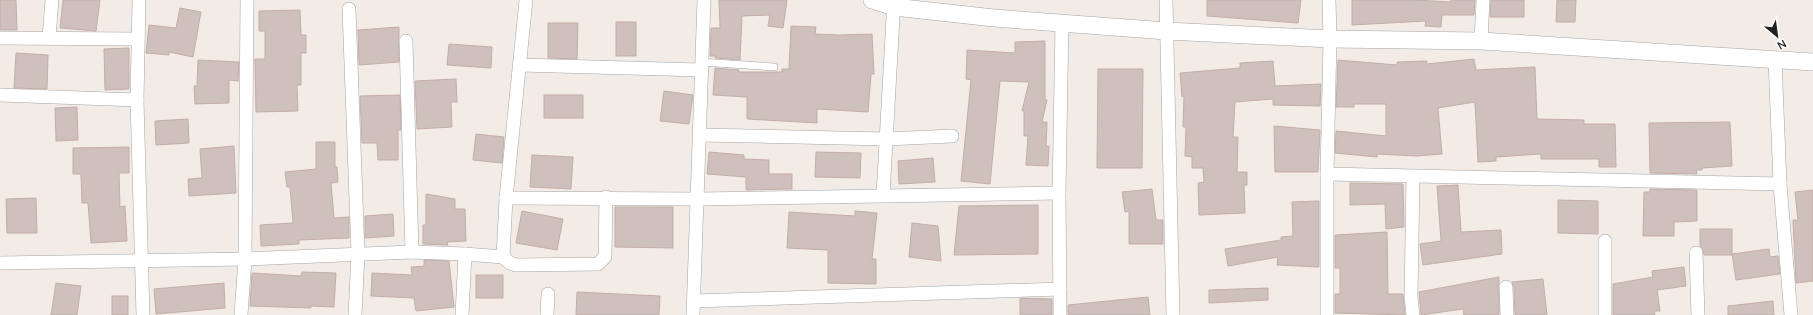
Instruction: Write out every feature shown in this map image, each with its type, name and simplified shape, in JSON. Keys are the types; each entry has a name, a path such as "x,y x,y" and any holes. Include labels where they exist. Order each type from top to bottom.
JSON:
{"street":[{"path":"49,38 52,0"},
{"path":"139,0 137,100 143,315"},
{"path":"241,315 245,259 247,0"},
{"path":"503,257 506,198 526,0"},
{"path":"694,315 704,0"},
{"path":"872,0 994,18 1167,31 1330,39 1481,41 1813,62"},
{"path":"1166,0 1173,315"},
{"path":"1327,315 1327,174 1330,39 1329,0"},
{"path":"1481,41 1483,0"},
{"path":"883,195 894,3"},
{"path":"349,9 358,254 355,315"},
{"path":"1060,315 1059,193 1062,23"},
{"path":"0,38 138,39"},
{"path":"406,41 412,252"},
{"path":"1775,60 1780,184 1791,315"},
{"path":"520,65 701,66"},
{"path":"0,95 137,100"},
{"path":"700,135 887,139 952,136"},
{"path":"1327,174 1780,184"},
{"path":"1413,177 1411,298 1413,315"},
{"path":"506,198 606,197 698,199 1059,193"},
{"path":"0,263 245,259 412,252 503,257 510,263 516,265 598,264 605,257 606,197"},
{"path":"1605,241 1605,315"},
{"path":"1696,253 1698,315"},
{"path":"462,315 465,254"},
{"path":"1506,287 1507,315"},
{"path":"694,301 1060,289"},
{"path":"547,315 548,294"}],"lane":[{"path":"701,66 774,67"}],"building":[{"path":"0,0 16,0 17,30 0,30"},
{"path":"63,0 100,0 96,31 60,28"},
{"path":"719,0 787,0 783,28 768,26 770,15 742,16 740,60 715,58 715,56 710,56 711,28 720,28"},
{"path":"1207,0 1301,0 1298,23 1207,16"},
{"path":"1352,0 1416,0 1451,2 1451,0 1475,0 1474,15 1442,15 1441,27 1425,26 1426,21 1352,25"},
{"path":"1491,0 1524,0 1524,17 1490,17"},
{"path":"1557,0 1576,0 1575,22 1556,22"},
{"path":"180,8 201,12 193,57 169,52 169,55 146,53 149,25 176,28"},
{"path":"300,10 301,35 306,35 306,53 301,53 301,85 297,85 298,111 256,112 255,59 265,59 265,31 259,31 259,11"},
{"path":"616,22 636,22 636,56 616,56"},
{"path":"548,23 578,23 577,59 548,58"},
{"path":"791,26 816,27 815,34 872,34 874,74 871,74 868,112 817,109 817,123 747,119 747,97 713,95 715,68 739,70 739,72 782,72 782,69 789,69"},
{"path":"399,27 399,62 359,65 358,30"},
{"path":"1045,41 1045,99 1047,100 1042,122 1047,122 1046,146 1049,146 1048,166 1026,165 1028,136 1024,136 1024,111 1022,111 1029,82 1000,81 990,184 961,181 971,80 966,79 967,50 1015,53 1015,42"},
{"path":"449,44 492,47 491,68 447,65"},
{"path":"129,48 129,89 105,90 104,49"},
{"path":"16,53 48,55 47,89 14,88"},
{"path":"1474,59 1476,70 1535,67 1537,119 1584,120 1584,124 1615,124 1616,167 1599,167 1599,159 1541,159 1541,154 1496,157 1496,161 1478,162 1475,102 1438,108 1442,154 1417,156 1377,154 1377,157 1335,153 1336,131 1386,136 1386,104 1354,104 1354,107 1336,107 1338,60 1397,65 1397,62 1427,61 1427,64"},
{"path":"198,60 239,62 238,81 229,80 229,103 195,104 194,86 197,86"},
{"path":"1273,61 1275,86 1321,84 1320,106 1273,105 1273,99 1235,102 1233,137 1238,137 1237,172 1247,172 1247,185 1244,185 1245,213 1199,215 1198,183 1204,182 1203,168 1192,168 1192,157 1185,156 1186,127 1183,127 1184,96 1182,97 1180,73 1240,68 1240,63"},
{"path":"1098,69 1143,69 1142,168 1097,168"},
{"path":"456,79 457,102 451,102 452,127 417,129 415,81"},
{"path":"664,91 693,95 689,124 660,121"},
{"path":"400,95 401,130 398,130 398,160 378,160 377,143 362,143 360,96"},
{"path":"544,95 583,95 583,118 544,118"},
{"path":"77,107 78,140 56,141 55,108"},
{"path":"188,119 189,143 156,145 155,121"},
{"path":"1730,122 1732,166 1702,168 1702,170 1696,170 1697,174 1650,173 1649,123"},
{"path":"1274,126 1320,130 1318,172 1275,172"},
{"path":"476,134 504,137 502,163 473,160"},
{"path":"316,142 335,142 335,167 337,167 338,182 331,183 334,218 349,217 349,238 299,240 299,244 261,246 260,225 293,223 290,187 287,187 285,172 316,169"},
{"path":"234,146 236,193 189,196 188,179 202,178 200,149"},
{"path":"129,147 129,173 119,173 120,207 125,206 127,241 91,243 88,203 82,203 81,174 73,174 73,148"},
{"path":"709,152 744,155 744,159 769,160 769,174 792,174 792,189 746,190 746,177 707,174"},
{"path":"816,152 861,153 860,178 815,177"},
{"path":"532,155 573,157 571,189 530,187"},
{"path":"933,158 935,182 899,184 898,161"},
{"path":"1350,183 1403,184 1404,227 1386,229 1385,204 1350,205"},
{"path":"1458,185 1461,232 1501,230 1502,254 1423,265 1420,244 1441,241 1437,186"},
{"path":"1152,189 1156,220 1163,220 1163,244 1129,244 1129,211 1125,212 1122,192"},
{"path":"1650,189 1697,190 1697,221 1674,222 1674,236 1643,236 1644,192 1650,192"},
{"path":"1813,190 1813,281 1796,283 1793,220 1798,220 1795,192"},
{"path":"426,194 455,199 455,209 465,209 466,241 447,242 448,245 423,244 423,225 426,225"},
{"path":"36,198 37,233 7,233 6,199"},
{"path":"1558,200 1598,201 1598,234 1558,233"},
{"path":"1319,201 1319,267 1277,265 1278,257 1228,266 1225,249 1281,240 1281,237 1293,236 1292,202"},
{"path":"1038,205 1038,254 954,255 959,206"},
{"path":"615,207 673,207 673,248 615,247"},
{"path":"522,211 563,219 557,250 516,243"},
{"path":"855,211 877,213 872,259 876,259 876,284 828,283 828,250 787,248 789,212 855,216"},
{"path":"393,214 394,236 365,238 365,216"},
{"path":"912,223 938,226 941,261 909,257"},
{"path":"1700,229 1732,229 1732,255 1704,255 1703,249 1700,246"},
{"path":"1387,232 1388,294 1403,294 1405,315 1335,313 1335,294 1340,294 1340,268 1335,268 1335,235"},
{"path":"1769,249 1770,257 1778,256 1780,274 1736,280 1732,254"},
{"path":"424,260 449,261 454,307 416,311 414,298 371,296 372,273 412,275 411,267 424,266"},
{"path":"1684,267 1686,286 1657,290 1660,311 1654,311 1655,315 1613,315 1613,284 1653,277 1652,271"},
{"path":"302,272 336,273 334,307 311,306 311,308 250,306 252,273 301,276"},
{"path":"476,275 503,275 503,298 476,298"},
{"path":"1499,277 1499,315 1464,315 1463,309 1421,315 1419,292"},
{"path":"1543,279 1547,315 1515,315 1514,287 1512,282"},
{"path":"56,283 81,286 77,315 51,315"},
{"path":"224,283 225,308 156,314 154,289"},
{"path":"1268,288 1268,300 1209,303 1209,290"},
{"path":"577,292 660,296 659,315 576,315"},
{"path":"112,296 128,296 128,315 112,315"},
{"path":"1148,297 1150,315 1068,315 1068,305"},
{"path":"1020,298 1052,299 1052,315 1020,315"},
{"path":"1773,301 1774,315 1728,315 1728,306"}]}
